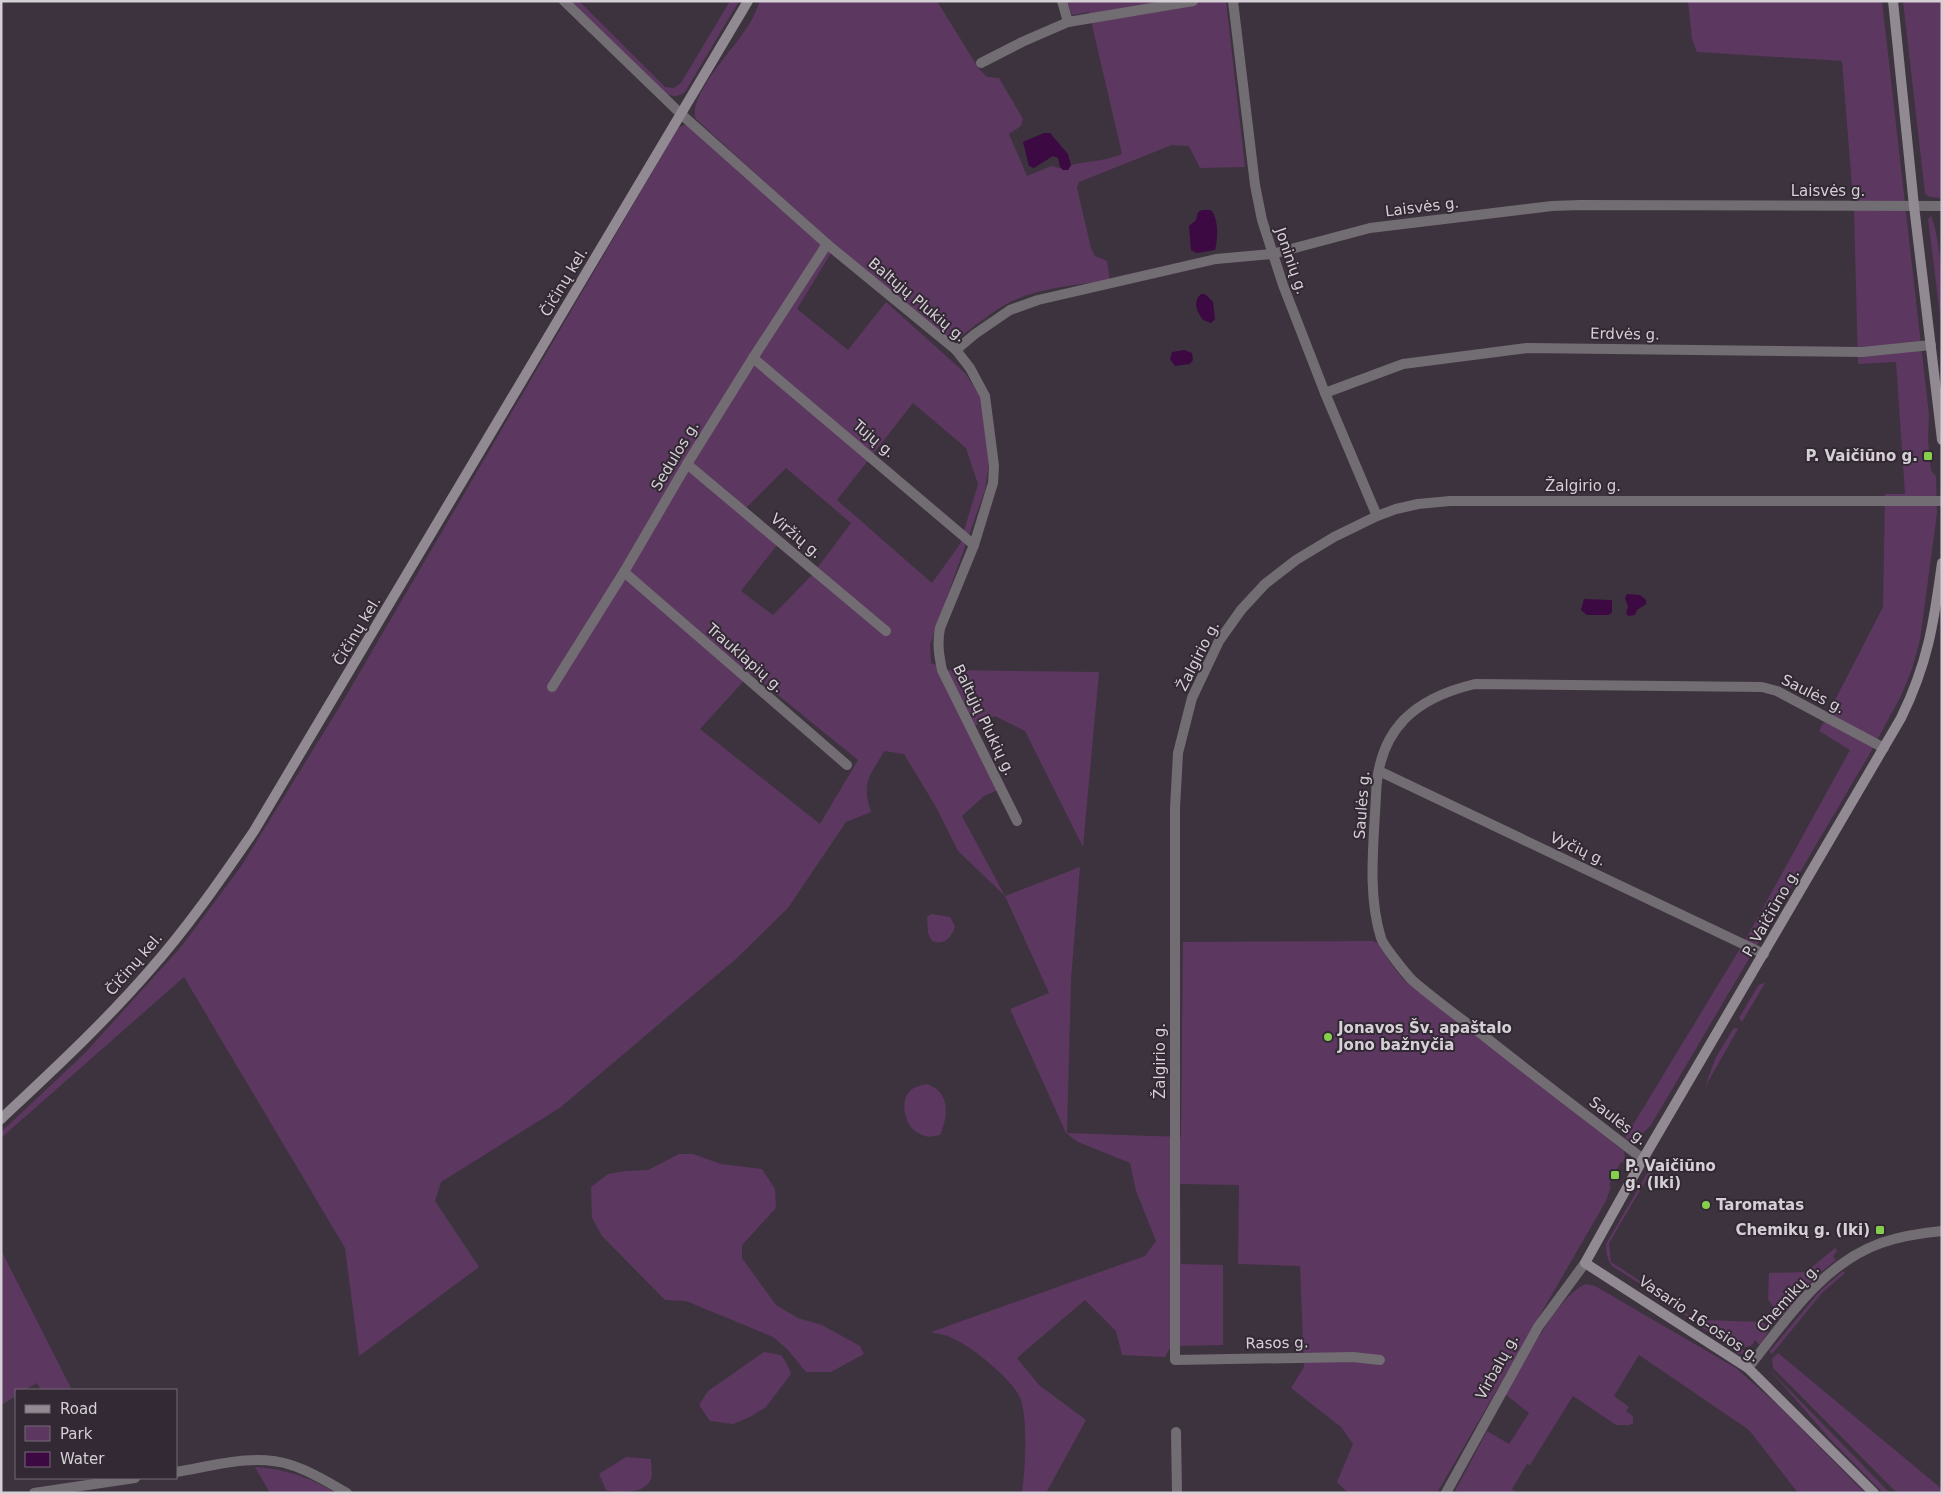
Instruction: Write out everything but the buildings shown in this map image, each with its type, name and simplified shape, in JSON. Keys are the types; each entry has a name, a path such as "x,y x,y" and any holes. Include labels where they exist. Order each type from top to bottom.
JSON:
{"main road":[{"name":"Čičinų kel.","path":"1,1120 114,1010 150,970 210,896 254,831 748,1"},
{"path":"1893,1 1914,206 1942,440"},
{"name":"P. Vaičiūno g.","path":"1585,1263 1643,1159 1884,748 1911,697 1926,659 1942,563"},
{"name":"Vasario 16-osios g.","path":"1585,1263 1748,1368 1874,1493"}],"street":[{"name":"Baltųjų Plukių g.","path":"564,1 681,114 827,244 956,350 970,368 984,396 994,466 993,484 974,545 940,628 938,653 942,670 1017,821"},
{"path":"1062,1 1068,22"},
{"path":"981,63 1022,42 1068,22 1193,1"},
{"name":"Joninių g.","path":"1233,1 1255,185 1262,220 1272,254 1325,393 1377,516"},
{"name":"Laisvės g.","path":"956,350 975,334 1010,310 1038,300 1216,259 1272,254 1370,228 1552,206 1942,206"},
{"name":"Sedulos g.","path":"552,687 624,572 687,464 827,244"},
{"name":"Erdvės g.","path":"1325,393 1403,364 1527,348 1862,352 1931,345"},
{"name":"Tujų g.","path":"753,358 974,545"},
{"name":"Viržių g.","path":"687,464 886,631"},
{"name":"Žalgirio g.","path":"1175,1360 1175,808 1178,753 1192,698 1219,641 1241,610 1265,584 1296,560 1334,537 1377,516 1418,504 1450,501 1942,501"},
{"name":"Trauklapių g.","path":"624,572 847,765"},
{"name":"Saulės g.","path":"1643,1159 1411,979 1382,940 1374,906 1376,785 1386,748 1396,728 1429,699 1475,684 1762,687 1777,692 1884,748"},
{"name":"Vyčių g.","path":"1379,771 1764,954"},
{"name":"Chemikų g.","path":"1748,1368 1809,1293 1850,1257 1881,1243 1942,1231"},
{"name":"Virbalų g.","path":"1446,1493 1538,1327 1585,1263"},
{"name":"Rasos g.","path":"1175,1360 1353,1357 1380,1360"},
{"path":"1176,1432 1177,1493"},
{"path":"178,1472 226,1463 264,1460 291,1465 319,1477 347,1493"},
{"path":"34,1493 128,1479"}],"green space":[{"path":"571,1 579,1 665,87 674,88 681,83 730,1 739,1 685,92 675,96 665,93"},
{"path":"760,1 937,1 979,69 987,77 999,78 1023,119 1021,126 1009,134 1027,176 1051,166 1068,170 1071,165 1103,160 1122,154 1089,12 1072,15 1067,1 1226,1 1245,167 1200,168 1189,146 1172,145 1079,182 1077,188 1091,248 1095,256 1107,261 1110,280 1060,287 1024,296 997,309 956,340 943,336 815,228 696,119 695,110 698,99 705,86 748,26"},
{"path":"1688,1 1882,1 1929,415 1928,440 1931,470 1936,477 1937,513 1920,640 1912,669 1901,696 1869,755 1651,1125 1632,1142 1625,1138 1747,937 1850,750 1819,731 1883,607 1885,494 1905,494 1896,362 1858,364 1854,212 1842,61 1697,52 1692,39"},
{"path":"1903,1 1942,1 1942,198 1929,197 1925,193"},
{"path":"684,125 690,127 831,253 797,309 848,350 886,302 965,373 981,397 989,463 985,490 930,645 931,663 949,670 1099,672 1083,847 1025,731 995,716 974,726 1005,787 984,796 962,816 1005,896 958,851 936,807 904,754 884,751 868,780 867,793 871,812 846,822 788,908 737,958 561,1107 441,1182 435,1201 479,1267 359,1356 345,1248 184,977 1,1138 1,1132 85,1053 181,947 242,865 340,706 678,128","holes":["913,403 966,448 978,484 960,544 932,583 837,500","786,468 851,523 812,575 773,615 741,591 777,545 740,514","751,673 858,760 820,824 700,729"]},
{"path":"1931,216 1940,257 1942,331 1928,219"},
{"path":"1080,867 1071,980 1067,1133 1181,1137 1183,942 1372,941 1378,943 1404,980 1624,1151 1625,1158 1609,1185 1611,1186 1606,1201 1437,1493 1348,1493 1337,1482 1353,1444 1341,1427 1291,1388 1304,1367 1300,1266 1238,1264 1239,1185 1180,1184 1181,1264 1223,1265 1223,1345 1171,1346 1165,1357 1122,1355 1116,1331 1085,1300 1017,1358 1039,1385 1086,1420 1046,1493 1022,1493 1025,1459 1025,1422 1021,1400 1017,1392 1001,1374 968,1347 948,1336 931,1332 1145,1256 1156,1241 1136,1191 1130,1163 1078,1142 1066,1133 1010,1009 1049,993 1005,896"},
{"path":"931,914 950,917 955,926 947,940 941,942 932,941 928,933 927,917"},
{"path":"1765,983 1742,1022 1739,1018 1758,986"},
{"path":"1733,1029 1738,1029 1705,1087 1715,1059"},
{"path":"927,1084 940,1093 946,1105 945,1120 940,1135 929,1137 915,1131 906,1118 904,1107 906,1096 911,1090 917,1086"},
{"path":"679,1154 693,1154 721,1164 762,1169 775,1189 776,1208 742,1245 742,1258 776,1305 798,1318 822,1325 860,1346 864,1354 831,1372 806,1372 788,1350 773,1337 686,1301 665,1300 602,1236 592,1218 591,1187 608,1174 648,1170"},
{"path":"1656,1161 1661,1162 1648,1177 1609,1243 1611,1262 1666,1298 1664,1299 1612,1266 1606,1247 1606,1244"},
{"path":"1835,1248 1837,1251 1833,1256 1836,1260 1815,1277 1783,1315 1779,1316 1768,1299 1769,1273 1806,1272"},
{"path":"1,1250 71,1389 40,1389 37,1383 27,1389 15,1389 15,1397 1,1405"},
{"path":"1843,1271 1845,1273 1822,1293 1772,1354 1769,1352 1820,1291"},
{"path":"1586,1284 1595,1286 1736,1368 1780,1407 1865,1493 1798,1493 1749,1430 1639,1355 1614,1396 1629,1407 1626,1411 1633,1416 1633,1423 1630,1425 1616,1425 1573,1396 1530,1465 1527,1464 1512,1489 1517,1493 1454,1493 1487,1431 1509,1444 1529,1413 1505,1394 1541,1333 1564,1301 1575,1290"},
{"path":"1684,1312 1748,1353 1738,1354 1685,1315"},
{"path":"1704,1320 1762,1322 1766,1325 1768,1332 1760,1345 1755,1340 1751,1346 1745,1347"},
{"path":"764,1352 781,1355 791,1374 766,1407 750,1417 733,1424 710,1421 699,1405 708,1391"},
{"path":"1778,1353 1942,1489 1942,1493 1897,1493 1773,1368 1772,1359"},
{"path":"1769,1369 1890,1493 1883,1493 1829,1438"},
{"path":"626,1457 651,1459 652,1472 648,1484 631,1492 606,1490 599,1474"},
{"path":"255,1467 297,1475 316,1482 336,1493 270,1493"}],"water":[{"path":"1044,133 1050,133 1068,154 1071,165 1068,170 1063,170 1060,167 1058,158 1053,156 1034,168 1029,166 1023,142"},
{"path":"1211,210 1214,214 1217,224 1217,241 1215,250 1197,253 1191,250 1189,226 1196,220 1198,212"},
{"path":"1201,294 1205,294 1213,302 1215,319 1211,323 1203,320 1197,310 1196,304"},
{"path":"1184,350 1192,353 1193,360 1190,364 1175,366 1170,359 1172,352"},
{"path":"1627,594 1640,595 1646,600 1646,604 1637,610 1635,615 1628,616 1626,613 1628,607 1625,598"},
{"path":"1584,599 1612,600 1612,612 1609,615 1587,615 1581,610"}],"place":[{"name":"P. Vaičiūno g.","path":"1928,456"},
{"name":"Jonavos Šv. apaštalo Jono bažnyčia","path":"1328,1037"},
{"name":"P. Vaičiūno g. (Iki)","path":"1615,1175"},
{"name":"Taromatas","path":"1706,1205"},
{"name":"Chemikų g. (Iki)","path":"1880,1230"}]}
